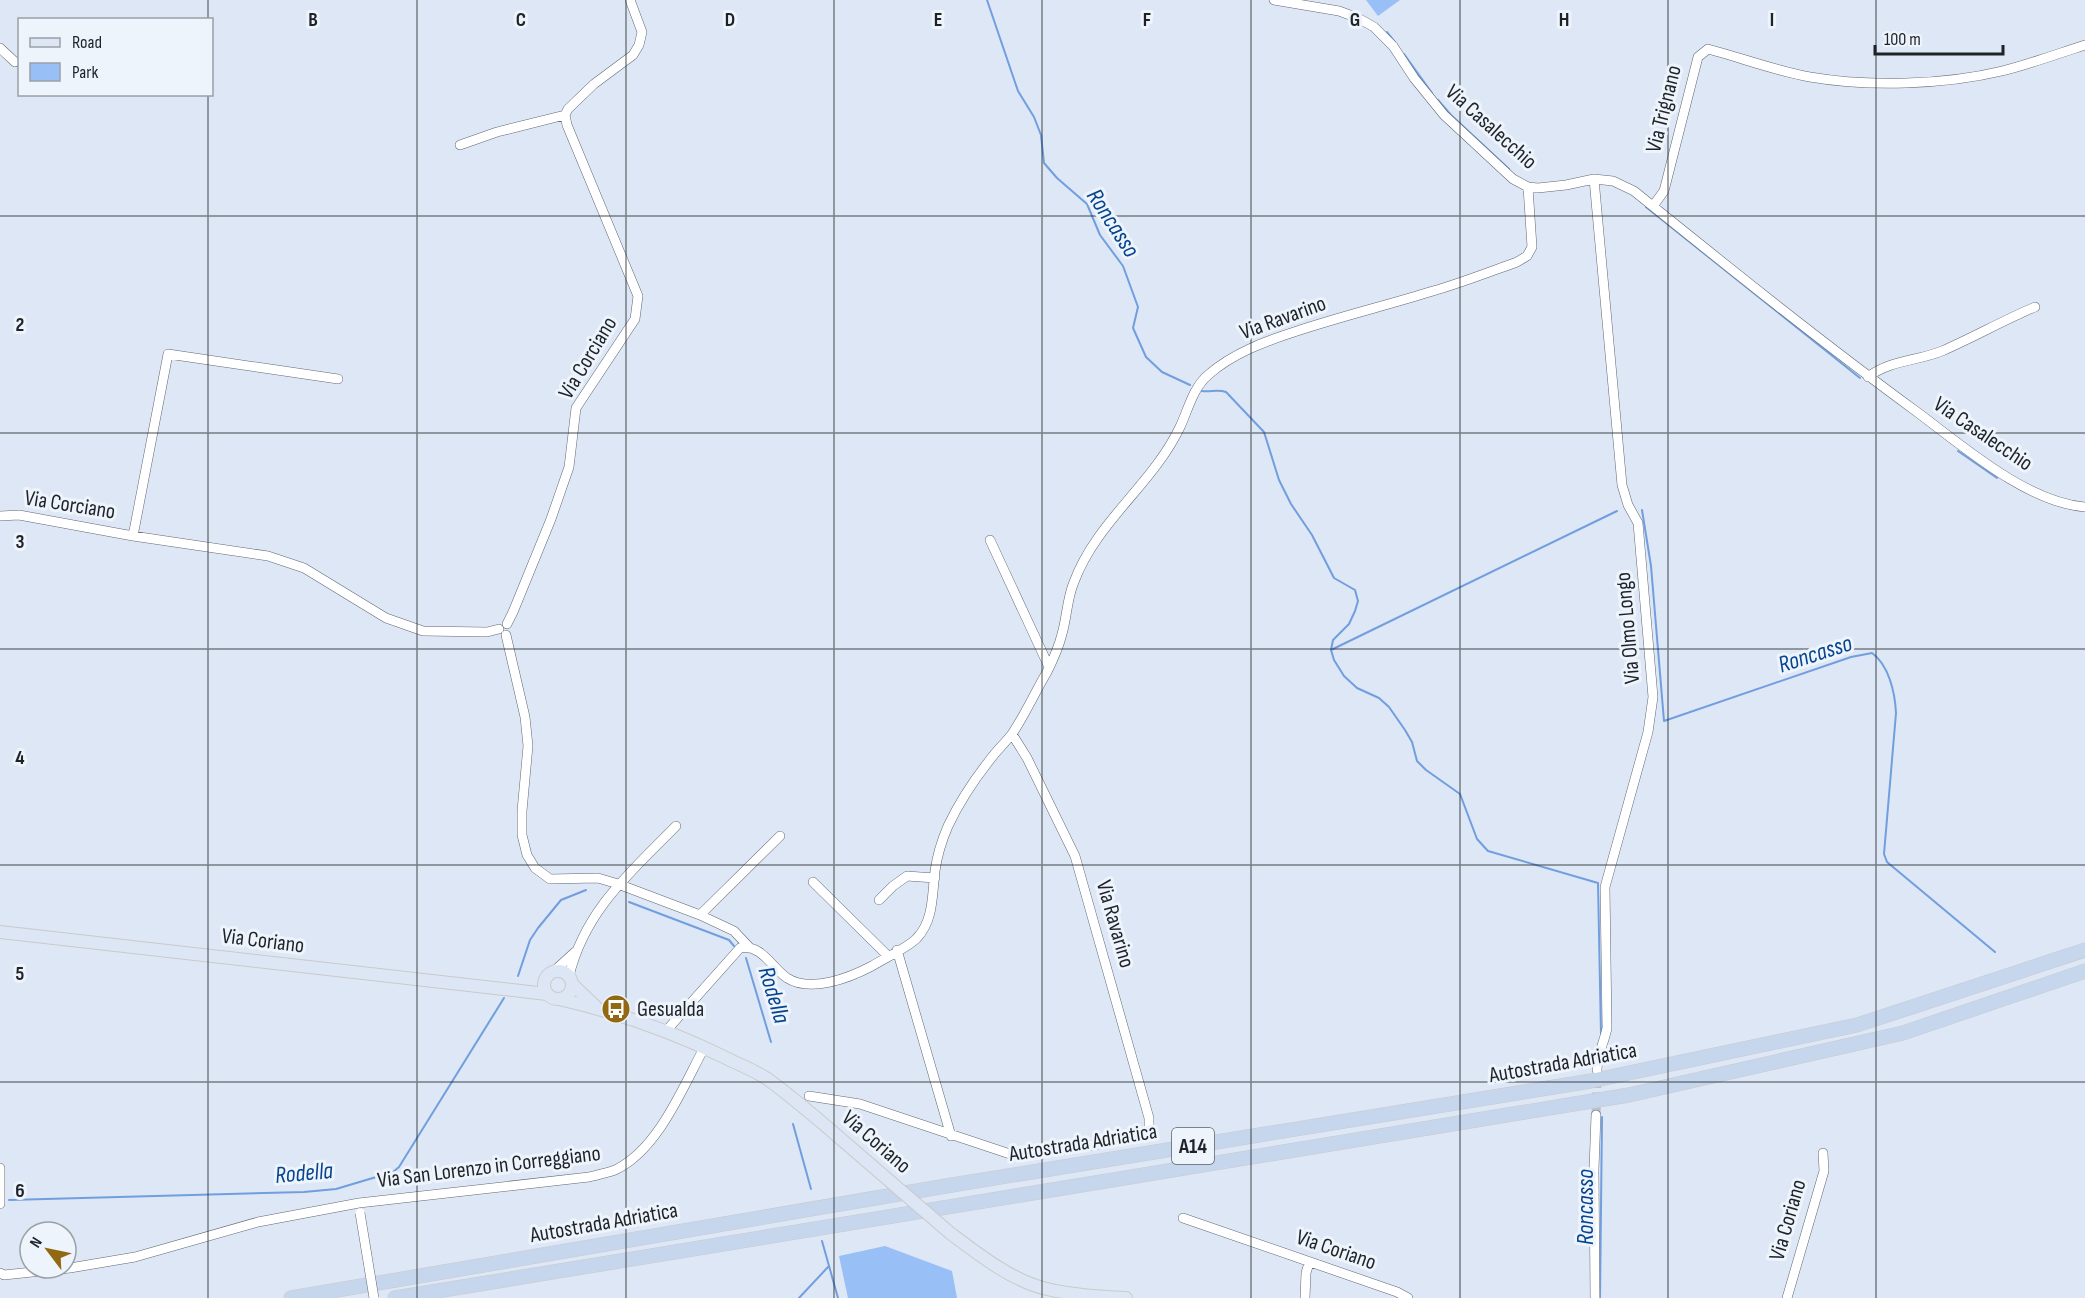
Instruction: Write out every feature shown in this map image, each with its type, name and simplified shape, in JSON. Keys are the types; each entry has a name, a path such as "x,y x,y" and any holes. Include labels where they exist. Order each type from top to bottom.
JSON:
{"highway":[{"name":"Autostrada Adriatica","path":"291,1298 929,1189 1591,1081 1857,1025 2085,950"},
{"name":"Autostrada Adriatica","path":"395,1298 1629,1095 1903,1033 2085,971"}],"main road":[{"name":"Via Coriano","path":"0,932 521,992 597,1008 666,1031 764,1077 801,1104 950,1233 1006,1272 1045,1289 1086,1296 1126,1298"},
{"path":"521,992 550,975 562,971 571,980 567,996 553,997 544,986 550,975"},
{"name":"Via Coriano","path":"571,980 597,1008"}],"street":[{"path":"460,145 497,132 565,115 568,109 594,84 633,55 639,45 642,32 630,0"},
{"name":"Via Casalecchio","path":"1274,0 1340,11 1374,27 1393,46 1414,78 1444,116 1513,179 1528,187 1538,188 1594,179 1613,181 1634,191 1868,377 1999,472 2032,491 2073,506 2085,507"},
{"name":"Via Trignano","path":"1653,206 1664,191 1698,57 1708,49 1808,76 1842,81 1891,82 1939,80 2001,71 2085,45"},
{"path":"0,48 15,62"},
{"name":"Via Corciano","path":"0,516 19,515 133,536 268,556 304,568 386,618 423,631 487,632 504,629 551,519 569,467 576,408 634,319 638,296 567,125 565,115"},
{"name":"Via Olmo Longo","path":"1594,179 1622,485 1628,505 1638,523 1653,697 1648,732 1605,887 1607,1028 1604,1043 1597,1056 1597,1071"},
{"name":"Via Ravarino","path":"504,629 525,717 528,746 522,835 527,855 535,868 549,879 598,878 700,915 734,931 787,977 798,982 811,985 851,975 870,967 914,941 924,929 933,900 934,878 942,842 949,824 989,760 1012,734 1049,667 1062,636 1072,584 1088,550 1161,459 1205,376 1258,344 1325,321 1434,291 1517,262 1527,256 1532,247 1528,187"},
{"path":"1868,377 1876,370 1940,352 2005,319 2035,307"},
{"name":"Via Corciano","path":"133,536 168,354 338,379"},
{"path":"990,540 1049,667"},
{"name":"Via Ravarino","path":"1012,734 1028,758 1071,844 1084,883 1149,1118 1149,1129 1143,1134"},
{"path":"550,975 575,951 604,901 618,884 676,826"},
{"path":"700,915 780,836"},
{"path":"879,900 907,876 934,878"},
{"path":"813,882 888,956"},
{"path":"666,1031 731,956 740,948 749,946"},
{"path":"897,950 951,1136"},
{"path":"571,980 575,951"},
{"name":"Via San Lorenzo in Correggiano","path":"0,1273 4,1275 70,1268 135,1257 258,1222 589,1177 616,1170 636,1156 652,1139 673,1106 704,1048"},
{"name":"Via Coriano","path":"810,1096 860,1104 1010,1154 1117,1140 1143,1134"},
{"path":"1595,1298 1596,1114"},
{"name":"Via Coriano","path":"1787,1298 1824,1171 1823,1153"},
{"path":"0,1168 0,1204"},
{"name":"Via San Lorenzo in Correggiano","path":"359,1208 374,1298"},
{"name":"Via Coriano","path":"1183,1218 1397,1292 1408,1298"},
{"path":"1305,1298 1306,1273 1310,1263"}],"green space":[{"path":"1366,0 1400,0 1378,16"},
{"path":"885,1246 952,1271 957,1298 848,1298 839,1256"}],"waterway":[{"name":"Roncasso","path":"987,0 1018,91 1034,117 1041,135 1044,163 1057,178 1087,204 1100,235 1123,266 1138,307 1133,328 1146,357 1162,372 1190,385"},
{"name":"Roncasso","path":"1387,32 1395,42"},
{"name":"Roncasso","path":"1404,54 1432,93"},
{"name":"Roncasso","path":"1438,100 1509,169"},
{"name":"Roncasso","path":"1646,207 1860,378"},
{"name":"Roncasso","path":"1202,391 1226,392 1264,432 1279,480 1291,504 1312,535 1334,578 1355,590 1358,601 1355,611 1349,624 1333,640 1331,650 1344,676 1357,688 1379,698 1389,707 1412,742 1417,761 1460,794 1477,839 1488,851 1598,883 1601,1034"},
{"name":"Roncasso","path":"1958,451 1997,478"},
{"name":"Roncasso","path":"1642,510 1651,566 1664,721 1851,657 1872,653 1887,672 1896,713 1884,854 1887,862 1995,952"},
{"name":"Roncasso","path":"1331,650 1617,511"},
{"name":"Rodella","path":"518,976 530,940 538,928 561,900 586,890"},
{"name":"Rodella","path":"629,902 729,940 734,946"},
{"name":"Rodella","path":"746,958 771,1042"},
{"name":"Rodella","path":"9,1200 304,1192 336,1189 393,1172 399,1167 504,998"},
{"name":"Roncasso","path":"1600,1298 1602,1117"},
{"name":"Rodella","path":"793,1124 811,1189"},
{"name":"Rodella","path":"822,1241 838,1298"},
{"name":"Rodella","path":"799,1298 828,1267"}],"tunnel":[{"path":"1596,1115 1597,1075"}],"place":[{"name":"Gesualda","path":"616,1009"}]}
